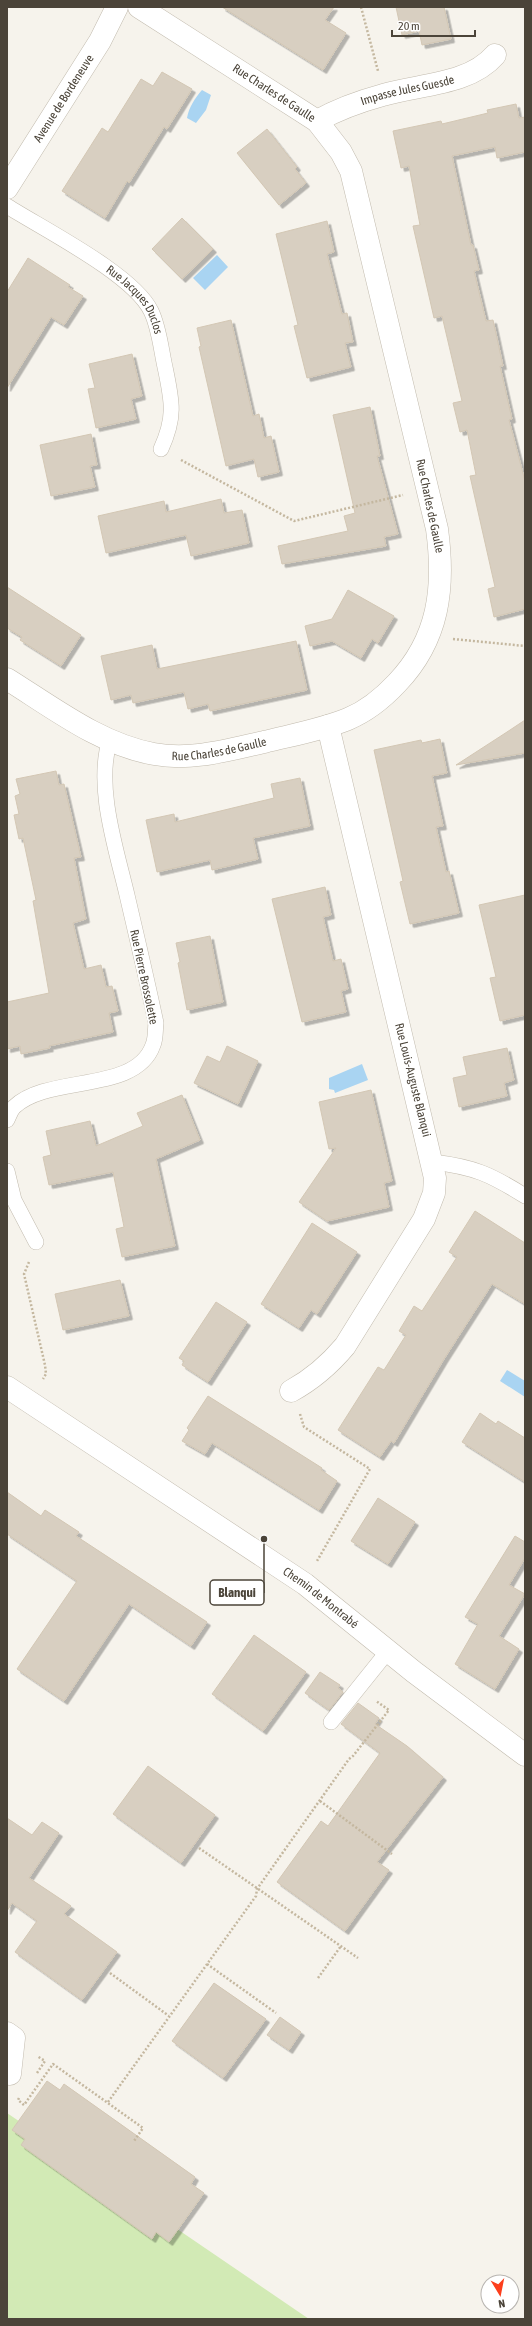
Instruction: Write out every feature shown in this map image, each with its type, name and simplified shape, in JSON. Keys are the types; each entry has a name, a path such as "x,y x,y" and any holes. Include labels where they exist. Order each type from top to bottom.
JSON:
{"street":[{"name":"Avenue de Bordeneuve","path":"7,188 100,41 117,7"},
{"name":"Rue Charles de Gaulle","path":"7,679 72,720 110,739 152,754 172,757 193,756 328,726 350,718 385,696 416,660 429,637 438,600 441,560 437,529 355,185 341,152 317,120 139,7"},
{"name":"Impasse Jules Guesde","path":"317,120 332,112 383,95 462,76 478,70 495,55"},
{"name":"Rue Louis-Auguste Blanqui","path":"291,1391 312,1380 330,1364 345,1346 424,1219 434,1193 433,1162 328,726"},
{"name":"Chemin de Montrabé","path":"7,1387 305,1584 388,1651 525,1755"},
{"path":"7,2033 14,2038 10,2074"}],"lane":[{"name":"Rue Jacques Duclos","path":"7,206 117,274 142,297 151,311 172,399 172,419 161,449"},
{"name":"Rue Pierre Brossolette","path":"7,1120 14,1107 34,1094 118,1075 142,1062 153,1045 156,1023 113,835 105,782 106,750 110,739"},
{"path":"433,1162 463,1166 492,1176 525,1196"},
{"path":"7,1171 14,1200 36,1242"},
{"path":"331,1722 388,1651"}],"path":[{"path":"361,7 383,95"},
{"path":"161,449 294,520 427,489"},
{"path":"429,637 525,646"},
{"path":"36,1242 24,1274 46,1365 46,1374 42,1380"},
{"path":"291,1391 304,1427 370,1469 336,1526 305,1584"},
{"path":"108,2102 256,1896 257,1888 349,1759 353,1756 389,1710 357,1688"},
{"path":"320,1801 392,1854"},
{"path":"199,1848 358,1958"},
{"path":"318,1978 341,1946"},
{"path":"207,1964 276,2013"},
{"path":"110,1973 169,2016"},
{"path":"10,2074 34,2054 45,2061 36,2074"},
{"path":"22,2094 18,2100 24,2105 53,2064 143,2128 134,2141"}],"green space":[{"path":"7,2113 309,2319 7,2319"}],"water":[{"path":"202,90 211,95 206,110 196,123 187,118 189,110"},
{"path":"217,255 228,267 205,290 193,278"},
{"path":"362,1064 368,1080 335,1093 334,1090 329,1089 329,1078"},
{"path":"507,1370 525,1381 525,1397 500,1381"}],"building":[{"path":"222,7 334,7 325,20 346,33 323,70"},
{"path":"396,7 444,7 451,39 422,45 419,31 402,35"},
{"path":"162,72 192,89 167,129 164,127 129,183 127,181 105,218 62,191 102,128 108,132 141,79 153,86"},
{"path":"516,104 519,118 525,117 525,152 497,158 495,147 452,156 471,245 473,245 479,270 474,271 486,321 493,320 503,366 500,366 512,419 509,420 525,481 525,609 494,617 488,589 495,587 470,476 476,475 467,430 460,432 453,403 462,401 442,316 434,318 413,226 420,225 409,166 401,168 393,131 441,121 442,124 488,113 487,110"},
{"path":"267,129 297,167 295,169 306,183 279,205 237,153"},
{"path":"182,218 213,249 182,279 152,249"},
{"path":"327,221 334,252 327,254 342,314 347,313 353,342 345,343 351,367 307,378 294,326 298,325 276,234"},
{"path":"28,258 70,285 68,287 83,296 64,325 51,317 7,388 7,292"},
{"path":"231,320 253,416 259,414 264,438 271,436 279,472 258,477 254,459 226,466 199,347 201,346 197,328"},
{"path":"132,354 142,396 131,399 136,419 96,428 88,389 95,388 89,364"},
{"path":"370,407 380,456 377,456 398,534 384,537 386,546 282,564 278,546 348,531 344,516 355,513 333,415"},
{"path":"91,434 97,465 90,466 95,487 51,496 40,445"},
{"path":"221,499 224,513 242,510 249,543 191,556 186,535 106,553 98,516 164,501 166,512"},
{"path":"7,587 81,635 61,666 20,640 22,637 7,628"},
{"path":"348,590 394,616 378,643 372,639 361,658 332,641 310,646 305,626 332,619"},
{"path":"296,641 307,690 210,711 208,704 188,709 184,692 133,703 131,695 111,700 101,656 152,645 157,669"},
{"path":"525,720 525,753 456,765 507,732"},
{"path":"440,739 447,773 432,776 443,826 436,827 446,872 449,871 459,913 410,924 400,882 403,881 374,750 421,740 422,743"},
{"path":"56,771 59,785 64,784 81,857 74,858 86,919 73,923 84,969 101,965 106,987 112,986 118,1011 109,1013 113,1032 49,1046 50,1048 21,1054 20,1046 7,1049 7,1002 49,993 33,901 36,900 23,838 19,839 14,815 19,814 15,796 20,794 16,779"},
{"path":"300,778 310,826 253,838 258,859 212,870 210,860 157,872 146,820 174,814 175,822 274,798 271,784"},
{"path":"325,887 331,915 323,917 333,961 341,959 348,989 341,991 346,1012 302,1022 272,899"},
{"path":"525,895 525,1015 500,1021 490,978 496,977 479,905"},
{"path":"210,936 223,1002 187,1010 178,963 180,962 176,943"},
{"path":"227,1046 258,1061 238,1104 194,1083 207,1056 220,1062"},
{"path":"507,1048 514,1080 504,1083 507,1096 459,1107 453,1078 467,1075 463,1057"},
{"path":"371,1090 392,1181 384,1183 389,1207 327,1221 299,1202 336,1148 329,1149 319,1102"},
{"path":"182,1095 200,1140 156,1159 175,1246 122,1257 116,1229 124,1227 113,1172 49,1185 43,1157 51,1155 46,1131 90,1121 96,1146 143,1126 137,1113"},
{"path":"475,1211 525,1243 525,1304 492,1284 444,1359 394,1443 391,1441 380,1457 338,1430 378,1367 384,1370 406,1335 399,1331 414,1306 422,1311 457,1257 449,1252"},
{"path":"312,1223 357,1252 317,1314 311,1310 299,1328 261,1304"},
{"path":"120,1280 129,1316 63,1330 55,1294"},
{"path":"216,1302 247,1322 208,1382 182,1365 184,1361 179,1358"},
{"path":"208,1396 322,1468 321,1470 337,1481 319,1510 212,1443 205,1454 182,1441 189,1430 187,1428"},
{"path":"480,1413 496,1424 498,1421 525,1438 525,1482 462,1442"},
{"path":"7,1492 41,1516 45,1510 79,1532 76,1536 207,1622 191,1646 129,1604 64,1701 17,1669 77,1581 7,1534"},
{"path":"378,1498 415,1522 388,1564 351,1541"},
{"path":"515,1536 525,1542 525,1558 509,1585 525,1594 499,1636 519,1649 495,1689 455,1664 478,1624 465,1617"},
{"path":"254,1635 306,1672 263,1731 212,1694"},
{"path":"320,1672 340,1685 338,1688 343,1692 329,1710 305,1693"},
{"path":"358,1703 379,1718 375,1724 407,1746 443,1777 377,1862 389,1870 345,1931 277,1882 321,1821 328,1826 380,1753 341,1724"},
{"path":"148,1766 215,1815 181,1863 113,1814"},
{"path":"7,1818 32,1835 42,1822 59,1833 29,1878 71,1906 64,1914 117,1952 82,2000 15,1952 37,1921 12,1903 7,1911"},
{"path":"214,1983 266,2019 223,2078 172,2041"},
{"path":"280,2017 301,2032 289,2050 267,2035"},
{"path":"47,2081 60,2090 64,2084 195,2177 191,2184 204,2193 169,2242 156,2232 152,2239 21,2145 25,2139 12,2130"}],"place":[{"name":"Blanqui","path":"264,1539"}]}
